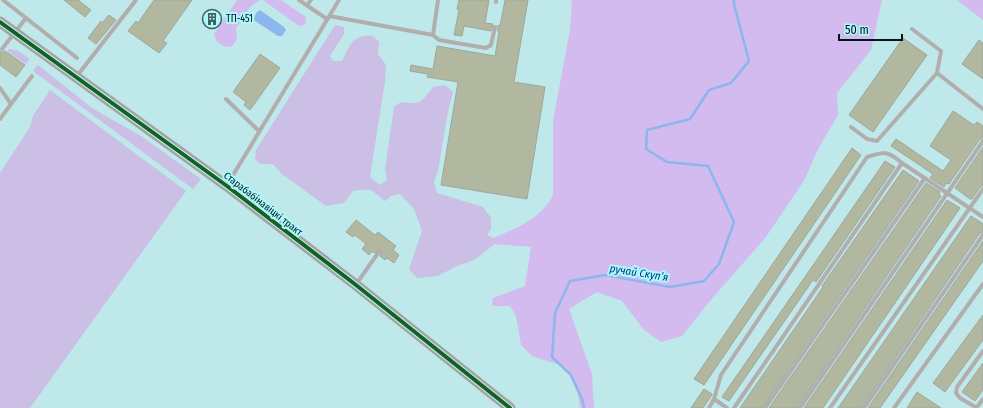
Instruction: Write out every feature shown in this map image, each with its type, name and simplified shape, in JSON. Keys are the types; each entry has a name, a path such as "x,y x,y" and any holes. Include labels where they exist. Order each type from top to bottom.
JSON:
{"street":[{"name":"Старабабінавіцкі тракт","path":"0,22 77,76 227,186 356,285 510,408"}],"lane":[{"path":"3,0 77,58"},
{"path":"77,76 136,0"},
{"path":"299,0 328,18 433,35 439,40 486,48 491,45 495,27"},
{"path":"307,5 311,0"},
{"path":"227,186 339,0"},
{"path":"433,35 438,0"},
{"path":"2,49 26,18"},
{"path":"851,127 867,139 877,141 937,73 942,51 912,29"},
{"path":"937,73 983,109"},
{"path":"0,119 32,76"},
{"path":"0,88 11,104"},
{"path":"226,99 259,131"},
{"path":"800,408 983,141"},
{"path":"709,408 714,399 721,375 867,157 878,153 892,154 902,163 983,217"},
{"path":"734,408 902,163"},
{"path":"765,408 925,178"},
{"path":"830,408 983,189"},
{"path":"864,408 983,234"},
{"path":"356,285 378,253"},
{"path":"894,408 983,284"},
{"path":"983,351 956,387 956,393 960,398 977,408 983,398"},
{"path":"714,399 727,408"}],"shaded area":[{"path":"237,0 261,0 253,5 236,28 237,39 232,46 226,47 217,42 214,34"},
{"path":"263,0 281,0 306,17 305,25 299,26"},
{"path":"572,0 882,0 871,50 837,93 838,115 817,151 805,179 766,237 710,301 682,336 661,342 644,330 622,301 597,292 569,309 592,374 594,408 580,408 578,394 566,367 532,356 521,345 516,316 510,306 492,306 493,298 525,286 531,247 495,244 493,238 528,222 535,217 553,195 553,121 570,30"},
{"path":"957,0 983,0 983,20"},
{"path":"335,25 344,27 344,34 330,56 333,61 342,61 350,46 357,39 366,36 373,36 379,42 378,54 386,65 385,81 370,177 380,185 387,180 385,169 394,107 401,102 420,102 433,87 445,85 453,92 448,111 438,171 434,182 437,193 483,207 491,218 491,229 487,235 493,238 495,244 474,260 457,266 438,276 417,278 409,269 422,231 414,209 400,194 391,196 385,201 371,190 353,191 344,203 326,206 282,174 273,164 260,164 255,159 256,150"},
{"path":"9,49 17,50 30,59 26,64 7,51"},
{"path":"38,65 92,108 141,136 201,179 193,189 33,71"},
{"path":"50,90 186,191 30,408 0,408 0,173 30,127 33,116"}],"water":[{"path":"260,10 284,27 286,30 282,36 278,36 255,21 254,19 256,13"}],"building":[{"path":"64,0 78,0 91,10 85,17"},
{"path":"154,0 192,0 163,41 167,43 159,53 128,31 136,21 138,23"},
{"path":"459,0 489,0 485,23 493,24 491,31 464,26 462,36 454,35 459,10 457,9"},
{"path":"505,0 528,0 514,82 545,87 527,199 441,185 458,82 427,77 428,74 410,71 411,65 433,69 437,46 495,56 499,32 498,25 500,26"},
{"name":"ТП-451","path":"208,11 220,20 216,26 204,17"},
{"path":"109,15 116,20 96,44 88,38 101,21 102,23"},
{"path":"903,38 927,55 873,132 849,115"},
{"path":"979,40 983,43 983,79 962,64"},
{"path":"5,51 25,65 16,77 0,65 0,52"},
{"path":"260,54 280,68 250,110 244,105 246,102 233,92"},
{"path":"953,111 974,125 977,122 983,126 983,138 980,139 949,184 946,183 944,187 930,178 933,174 891,146 896,139 943,171 951,160 930,146"},
{"path":"983,147 983,186 980,187 972,199 970,199 955,188"},
{"path":"852,148 861,155 704,385 694,379"},
{"path":"885,161 895,167 816,282 813,280 729,401 722,397"},
{"path":"903,170 919,181 762,408 740,408 823,287 822,286"},
{"path":"926,183 940,192 939,194 941,196 797,408 769,408"},
{"path":"947,200 960,208 823,408 804,408"},
{"path":"971,216 983,224 983,232 980,233 861,408 838,408"},
{"path":"356,220 375,235 378,232 396,246 393,250 399,255 394,263 387,258 385,260 380,256 381,253 379,250 374,253 372,251 369,255 362,249 366,244 355,235 353,237 346,232"},
{"path":"983,241 983,261 880,408 868,408"},
{"path":"983,315 983,340 945,392 933,383"},
{"path":"983,363 983,390 975,401 962,392"},
{"path":"704,389 712,395 703,408 691,408"},
{"path":"917,392 941,408 907,408"}],"waterway":[{"name":"ручай Скупʼя","path":"584,408 582,399 571,375 552,357 555,313 570,281 605,275 670,287 704,281 719,264 734,222 708,166 667,162 646,149 647,130 690,119 709,90 731,83 749,61 734,0"}],"cycle path":[{"path":"0,22 227,186 356,285 510,408"}],"place":[{"name":"ТП-451","path":"212,19"}]}
